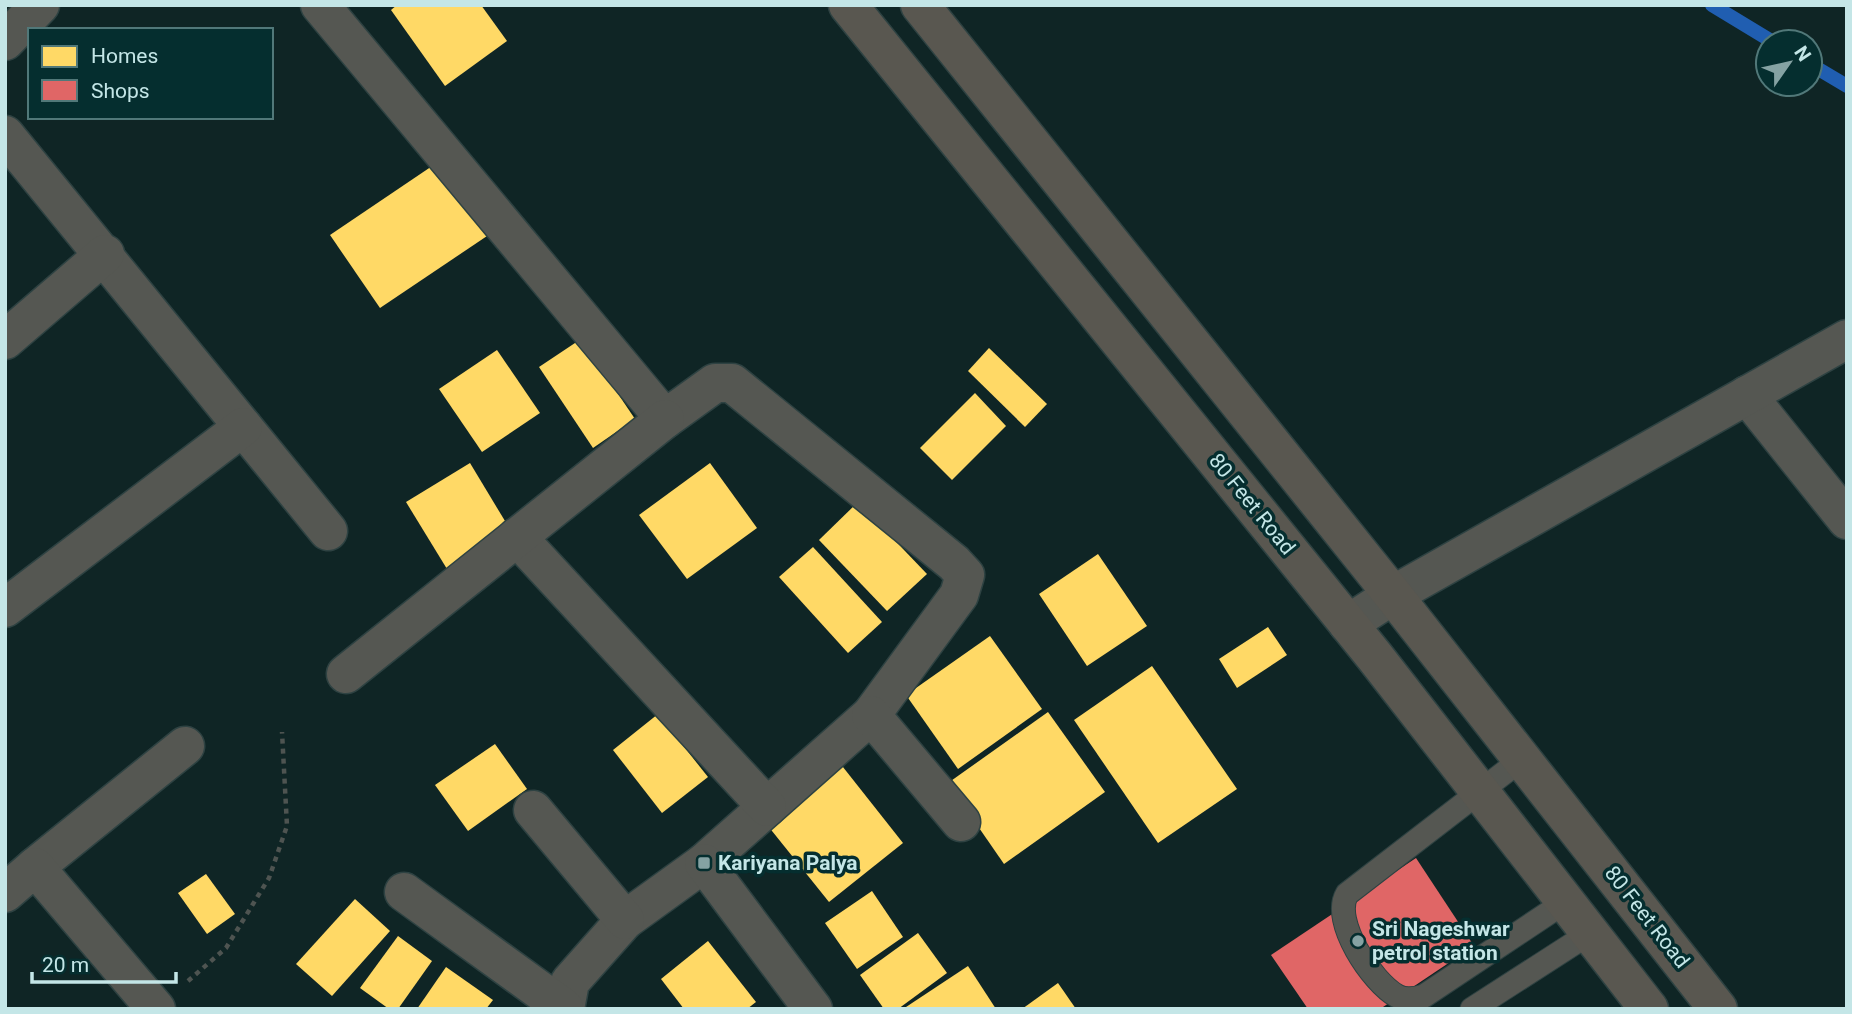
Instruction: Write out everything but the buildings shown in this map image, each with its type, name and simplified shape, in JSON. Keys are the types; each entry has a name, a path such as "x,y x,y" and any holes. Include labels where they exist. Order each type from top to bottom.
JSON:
{"main road":[{"name":"80 Feet Road","path":"848,5 1348,624 1649,1009"},
{"name":"80 Feet Road","path":"920,5 1393,595 1718,1009"}],"street":[{"path":"5,41 40,5"},
{"path":"320,5 665,419"},
{"path":"5,135 105,254 328,531"},
{"path":"5,340 105,254"},
{"path":"1348,624 1393,595 1847,339"},
{"path":"346,674 665,419 715,383 732,383 954,562 965,575 959,595 871,715 704,863 625,920 570,982 565,1008 404,891"},
{"path":"1746,395 1847,520"},
{"path":"5,608 243,427"},
{"path":"517,537 767,807"},
{"path":"871,715 961,822"},
{"path":"5,893 185,746"},
{"path":"533,810 625,920"},
{"path":"704,863 813,1009"},
{"path":"35,867 156,1009"}],"lane":[{"path":"1522,759 1347,894 1343,900 1341,914 1349,937 1381,982 1397,997 1413,1000 1424,996 1565,902"},
{"path":"1472,1009 1590,933"}],"path":[{"path":"186,983 226,948 269,878 287,826 282,732"}],"waterway":[{"path":"1712,5 1754,30"},
{"path":"1824,72 1847,86"}],"place":[{"name":"Kariyana Palya","path":"704,863"},
{"name":"Sri Nageshwar petrol station","path":"1358,941"}]}
